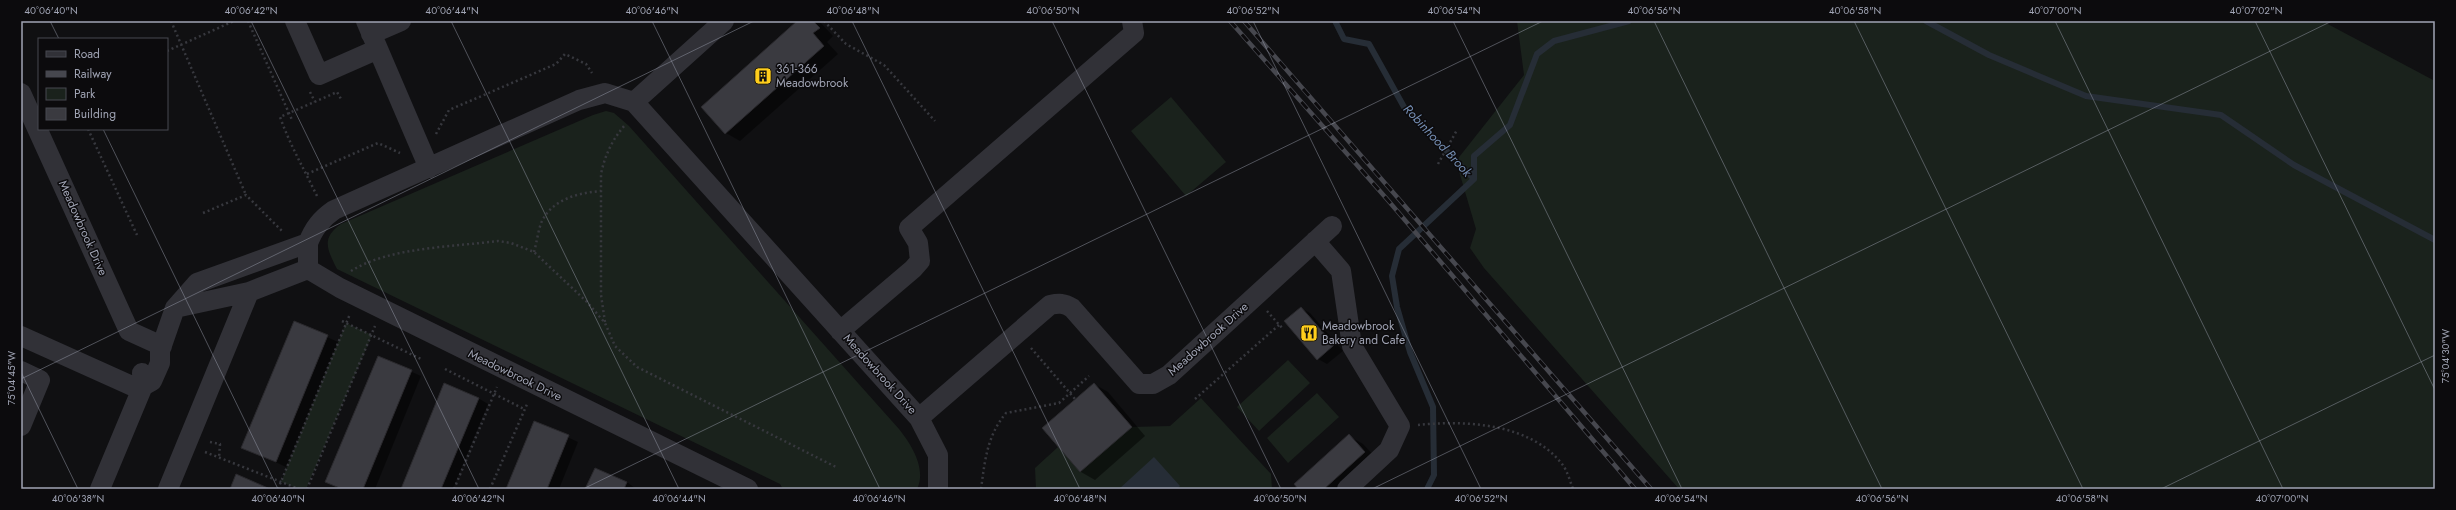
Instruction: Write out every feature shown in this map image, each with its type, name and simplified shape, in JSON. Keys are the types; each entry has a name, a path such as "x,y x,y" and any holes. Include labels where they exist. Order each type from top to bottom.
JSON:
{"street":[{"path":"295,21 319,74 372,35 401,21"},
{"path":"100,489 142,388 152,381 160,363 161,348 175,308 197,283 303,245 322,218 334,210 591,96 605,93 634,102 724,21"},
{"name":"Meadowbrook Drive","path":"840,330 920,261 918,243 909,228 1133,27"},
{"path":"372,35 429,168"},
{"name":"Meadowbrook Drive","path":"21,93 129,331 161,348"},
{"name":"Meadowbrook Drive","path":"634,102 919,418 938,455 938,489"},
{"name":"Meadowbrook Drive","path":"919,418 1050,305 1058,303 1065,303 1072,308 1139,384 1153,384 1169,375 1332,226"},
{"path":"1315,241 1341,272 1352,346 1400,426 1389,450 1347,489"},
{"path":"175,308 250,292 308,270 303,245"},
{"name":"Meadowbrook Drive","path":"308,270 357,297 748,489"},
{"path":"168,489 250,292"},
{"path":"21,336 142,388"},
{"path":"21,371 40,380 21,426"}],"path":[{"path":"170,21 246,195 303,245"},
{"path":"168,51 234,21"},
{"path":"248,21 292,120"},
{"path":"824,21 846,44 884,64 935,121"},
{"path":"435,136 449,110 556,64 565,54 586,64 592,73"},
{"path":"309,90 314,102"},
{"path":"317,196 296,151 290,144 280,118 337,92 341,99"},
{"path":"625,125 605,157 601,190 601,295 605,323 615,346 637,367 836,467"},
{"path":"88,130 137,235"},
{"path":"1438,164 1457,130"},
{"path":"307,174 378,143 404,155"},
{"path":"534,252 542,221 557,203 582,193 601,190"},
{"path":"203,213 246,195"},
{"path":"349,273 362,264 394,254 498,241 511,243 534,252 587,302 605,323"},
{"path":"278,489 357,297"},
{"path":"1264,307 1283,329"},
{"path":"307,489 382,309"},
{"path":"342,320 423,360"},
{"path":"1195,399 1279,326"},
{"path":"1030,348 1075,399"},
{"path":"445,369 525,409"},
{"path":"982,489 985,453 992,436 1006,413 1058,403 1089,376"},
{"path":"454,489 497,386"},
{"path":"490,489 528,402"},
{"path":"1410,425 1450,421 1501,428 1541,444 1563,464 1573,489"},
{"path":"219,458 220,444 210,440 205,452 219,458 299,489"}],"green space":[{"path":"1517,21 2322,21 2435,81 2435,489 1679,489 1484,268 1470,248 1476,229 1456,161 1524,75"},
{"path":"1171,97 1226,162 1186,196 1131,131"},
{"path":"606,111 614,113 629,126 899,429 913,449 919,465 920,481 917,489 783,489 780,484 337,269 329,250 328,239 335,229 341,224 593,115"},
{"path":"346,323 372,335 306,489 299,489 281,482"},
{"path":"1288,360 1310,383 1259,431 1237,407"},
{"path":"1094,383 1132,427 1170,426 1201,398 1271,474 1272,489 1036,489 1035,468 1058,447 1042,428"},
{"path":"1317,393 1339,417 1288,463 1267,438"}],"shaded area":[{"path":"1154,457 1180,486 1177,489 1119,489"}],"building":[{"name":"361-366 Meadowbrook","path":"797,21 813,21 820,28 813,33 824,46 725,134 701,107"},
{"name":"Meadowbrook Bakery and Cafe","path":"1301,307 1334,345 1317,360 1284,321"},
{"path":"294,321 328,335 276,462 241,448"},
{"path":"378,356 412,370 363,489 342,489 325,482"},
{"path":"444,383 479,398 441,489 401,489"},
{"path":"1094,383 1132,427 1080,472 1042,428"},
{"path":"534,421 569,435 547,489 506,489"},
{"path":"1349,434 1365,452 1324,489 1298,489 1294,484"},
{"path":"595,468 627,482 624,489 585,489"},
{"path":"236,474 268,488 268,489 230,489"}],"waterway":[{"name":"Robinhood Brook","path":"1335,21 1344,39 1369,44 1404,107 1474,179"},
{"path":"1474,179 1474,156 1510,125 1537,54 1554,41 1629,21"},
{"path":"1926,21 1989,55 2086,96 2221,115 2294,165 2435,240"},
{"name":"Robinhood Brook","path":"1427,489 1434,475 1433,407 1410,352 1397,307 1392,276 1399,249 1474,179"}],"railway":[{"path":"1230,21 1386,198 1635,489"},
{"path":"1244,21 1651,489"}],"place":[{"name":"361-366 Meadowbrook","path":"763,76"},
{"name":"Meadowbrook Bakery and Cafe","path":"1309,333"}]}
